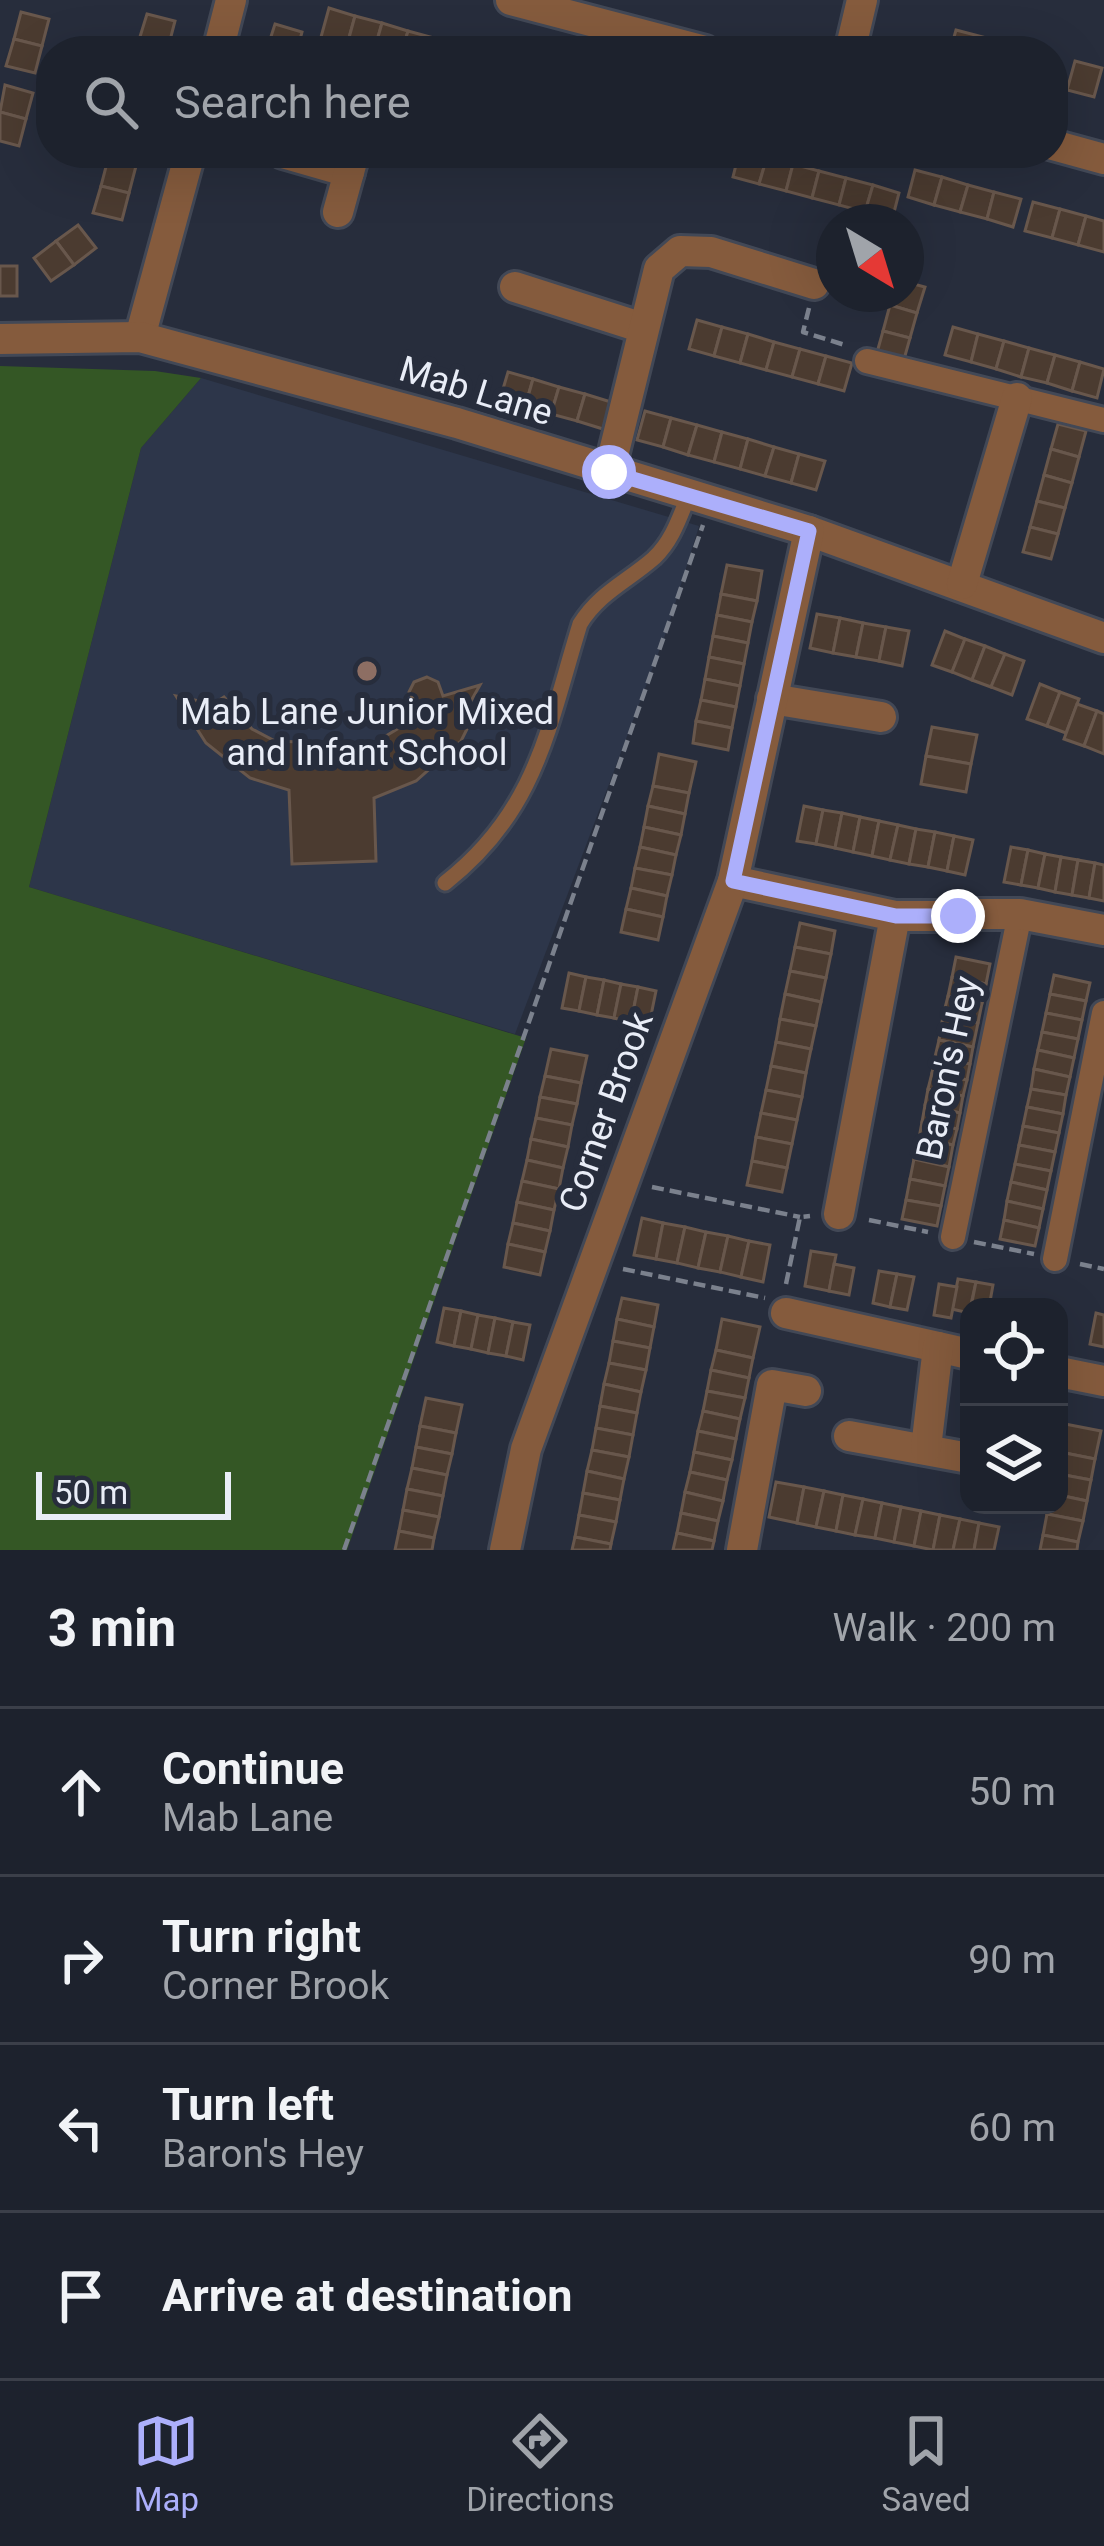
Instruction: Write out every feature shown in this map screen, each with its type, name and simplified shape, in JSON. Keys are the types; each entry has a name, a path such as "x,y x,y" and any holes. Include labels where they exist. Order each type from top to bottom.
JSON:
{"street":[{"path":"222,36 231,0"},
{"path":"854,36 862,0"},
{"path":"531,2 652,36"},
{"path":"1068,149 1104,159"},
{"path":"140,337 186,168"},
{"path":"338,212 351,168"},
{"path":"609,472 659,269 680,251 711,252 814,284"},
{"path":"515,287 644,328"},
{"name":"Mab Lane","path":"0,339 140,337 457,423 809,531 1104,638"},
{"path":"867,361 1104,420"},
{"path":"962,584 1017,398"},
{"name":"Corner Brook","path":"505,1550 526,1448 733,881 809,531"},
{"path":"772,699 881,717"},
{"path":"733,881 896,916 1020,914 1104,930"},
{"name":"Baron's Hey","path":"953,1238 1020,914"},
{"path":"839,1214 896,916"},
{"path":"1054,1258 1104,1013"},
{"path":"787,1313 960,1352"},
{"path":"926,1448 938,1348"},
{"path":"1068,1374 1104,1382"},
{"path":"742,1550 772,1385 806,1390"},
{"path":"849,1436 960,1456"}],"lane":[{"path":"445,883 487,844 535,774 580,624 592,605 655,557 699,499"}],"path":[{"path":"814,284 803,332 842,342 867,361"},
{"path":"344,1550 699,499"},
{"path":"622,1181 800,1217 839,1214 1104,1269"},
{"path":"591,1262 782,1301 800,1217"}],"shaded area":[{"name":"Mab Lane Junior Mixed and Infant School","path":"201,378 699,526 667,630 515,1034 29,887 141,448"}],"green space":[{"path":"0,366 155,371 201,378 141,448 29,887 526,1038 347,1550 0,1550"}],"building":[{"path":"329,8 355,16 349,36 321,36"},
{"path":"21,12 49,19 45,36 36,36 36,44 14,39"},
{"path":"147,14 175,21 171,36 140,36"},
{"path":"355,16 382,23 378,36 349,36"},
{"path":"382,23 408,31 406,36 378,36"},
{"path":"275,24 302,32 301,36 271,36"},
{"path":"14,39 36,44 35,73 6,66"},
{"path":"1075,61 1102,68 1094,97 1068,86"},
{"path":"5,85 33,93 26,119 0,112"},
{"path":"0,112 26,119 19,146 0,141"},
{"path":"106,168 135,168 129,193 101,186"},
{"path":"735,168 764,168 759,184 733,177"},
{"path":"764,168 792,168 786,191 759,184"},
{"path":"792,168 819,171 812,198 786,191"},
{"path":"915,170 942,177 934,205 908,197"},
{"path":"819,171 846,178 839,204 812,198"},
{"path":"942,177 968,185 960,212 934,205"},
{"path":"846,178 873,185 867,204 839,204"},
{"path":"873,185 899,193 896,204 867,204"},
{"path":"968,185 994,192 987,219 960,212"},
{"path":"101,186 129,193 122,220 93,213"},
{"path":"994,192 1021,199 1013,227 987,219"},
{"path":"1033,202 1060,209 1052,238 1025,231"},
{"path":"1060,209 1086,216 1078,245 1052,238"},
{"path":"1086,216 1104,221 1104,252 1078,245"},
{"path":"78,225 96,248 74,265 56,241"},
{"path":"56,241 74,265 51,281 34,258"},
{"path":"0,266 17,266 17,296 0,296"},
{"path":"888,312 917,313 910,338 883,331"},
{"path":"697,320 722,327 714,356 689,349"},
{"path":"722,327 748,334 740,363 714,356"},
{"path":"953,327 978,334 971,362 945,355"},
{"path":"883,331 910,338 903,363 876,356"},
{"path":"748,334 774,342 766,370 740,363"},
{"path":"978,334 1004,341 996,369 971,362"},
{"path":"1004,341 1029,348 1021,377 996,369"},
{"path":"774,342 800,349 792,377 766,370"},
{"path":"1029,348 1055,355 1047,383 1021,377"},
{"path":"800,349 826,356 818,384 792,377"},
{"path":"1055,355 1080,362 1072,391 1047,383"},
{"path":"826,356 852,363 844,391 818,384"},
{"path":"1080,362 1104,369 1097,398 1072,391"},
{"path":"508,372 533,379 525,407 500,399"},
{"path":"533,379 559,387 551,414 525,407"},
{"path":"559,387 585,394 577,421 551,414"},
{"path":"585,394 611,402 603,429 577,421"},
{"path":"645,411 671,418 663,447 637,440"},
{"path":"671,418 697,425 688,455 663,447"},
{"path":"1058,424 1086,431 1079,457 1051,449"},
{"path":"697,425 722,432 714,462 688,455"},
{"path":"722,432 748,439 740,469 714,462"},
{"path":"748,439 774,447 765,476 740,469"},
{"path":"774,447 799,454 791,483 765,476"},
{"path":"1051,449 1079,457 1072,483 1044,475"},
{"path":"799,454 825,461 816,490 791,483"},
{"path":"1044,475 1072,483 1065,508 1037,501"},
{"path":"1037,501 1065,508 1058,534 1030,527"},
{"path":"1030,527 1058,534 1051,559 1023,552"},
{"path":"727,565 762,571 757,601 721,594"},
{"path":"721,594 757,601 752,622 717,615"},
{"path":"817,614 840,618 833,653 810,648"},
{"path":"717,615 752,622 748,643 713,636"},
{"path":"840,618 863,623 856,657 833,653"},
{"path":"863,623 886,627 879,661 856,657"},
{"path":"886,627 909,631 902,666 879,661"},
{"path":"945,631 965,639 952,672 932,665"},
{"path":"713,636 748,643 744,664 709,657"},
{"path":"965,639 985,646 972,680 952,672"},
{"path":"985,646 1005,654 991,687 972,680"},
{"path":"1005,654 1024,661 1012,695 991,687"},
{"path":"709,657 744,664 740,686 705,679"},
{"path":"427,677 438,682 443,696 480,685 467,708 474,715 461,741 416,781 374,798 376,861 292,864 289,790 250,778 206,743 176,696 213,704 224,697 252,729 275,741 371,745 422,714 409,692 414,682"},
{"path":"705,679 740,686 736,707 701,700"},
{"path":"1040,684 1060,692 1047,726 1027,719"},
{"path":"1060,692 1079,699 1066,733 1047,726"},
{"path":"701,700 736,707 732,728 696,721"},
{"path":"1077,704 1097,711 1084,746 1064,739"},
{"path":"1097,711 1104,714 1104,754 1084,746"},
{"path":"696,721 732,728 728,750 693,743"},
{"path":"932,727 977,735 971,764 926,756"},
{"path":"659,754 696,762 689,793 653,786"},
{"path":"926,756 971,764 966,792 921,784"},
{"path":"653,786 689,793 685,814 648,806"},
{"path":"648,806 685,814 681,835 644,827"},
{"path":"804,806 823,810 816,844 797,841"},
{"path":"823,810 842,813 835,848 816,844"},
{"path":"842,813 860,817 853,852 835,848"},
{"path":"860,817 879,821 872,856 853,852"},
{"path":"879,821 898,825 890,860 872,856"},
{"path":"898,825 916,829 909,864 890,860"},
{"path":"644,827 681,835 676,855 640,847"},
{"path":"916,829 935,832 928,867 909,864"},
{"path":"935,832 954,836 947,871 928,867"},
{"path":"954,836 973,840 965,875 947,871"},
{"path":"640,847 676,855 672,875 635,868"},
{"path":"1011,847 1028,850 1021,885 1004,882"},
{"path":"1028,850 1045,854 1038,888 1021,885"},
{"path":"1045,854 1061,857 1055,892 1038,888"},
{"path":"1061,857 1078,860 1072,895 1055,892"},
{"path":"1078,860 1095,863 1089,898 1072,895"},
{"path":"1095,863 1104,865 1104,901 1089,898"},
{"path":"635,868 672,875 667,896 631,888"},
{"path":"631,888 667,896 663,917 626,909"},
{"path":"626,909 663,917 658,940 621,932"},
{"path":"800,923 835,931 831,954 795,947"},
{"path":"795,947 831,954 826,978 790,971"},
{"path":"956,957 990,964 986,984 952,977"},
{"path":"790,971 826,978 821,1002 785,994"},
{"path":"569,973 586,977 579,1011 562,1008"},
{"path":"1054,975 1090,983 1086,1001 1050,994"},
{"path":"586,977 604,980 597,1015 579,1011"},
{"path":"952,977 986,984 982,1003 948,996"},
{"path":"604,980 621,984 614,1018 597,1015"},
{"path":"621,984 638,987 631,1022 614,1018"},
{"path":"638,987 656,991 649,1025 631,1022"},
{"path":"785,994 821,1002 816,1026 780,1019"},
{"path":"1050,994 1086,1001 1082,1020 1046,1013"},
{"path":"948,996 982,1003 978,1023 943,1016"},
{"path":"1046,1013 1082,1020 1078,1039 1042,1032"},
{"path":"943,1016 978,1023 973,1047 939,1040"},
{"path":"780,1019 816,1026 811,1049 776,1042"},
{"path":"1042,1032 1078,1039 1074,1058 1038,1050"},
{"path":"939,1040 973,1047 970,1064 935,1057"},
{"path":"776,1042 811,1049 806,1073 771,1066"},
{"path":"551,1049 587,1056 581,1083 545,1076"},
{"path":"1038,1050 1074,1058 1070,1077 1034,1069"},
{"path":"935,1057 970,1064 967,1080 932,1073"},
{"path":"771,1066 806,1073 802,1097 766,1090"},
{"path":"1034,1069 1070,1077 1066,1095 1031,1089"},
{"path":"932,1073 967,1080 963,1096 928,1089"},
{"path":"545,1076 581,1083 577,1104 540,1097"},
{"path":"928,1089 963,1096 960,1113 925,1105"},
{"path":"1031,1089 1066,1095 1063,1114 1027,1107"},
{"path":"766,1090 802,1097 797,1120 761,1113"},
{"path":"540,1097 577,1104 572,1125 536,1118"},
{"path":"925,1105 960,1113 957,1129 922,1122"},
{"path":"1027,1107 1063,1114 1059,1133 1023,1126"},
{"path":"761,1113 797,1120 792,1144 756,1137"},
{"path":"536,1118 572,1125 568,1147 531,1139"},
{"path":"922,1122 957,1129 953,1145 919,1138"},
{"path":"1023,1126 1059,1133 1055,1152 1019,1145"},
{"path":"756,1137 792,1144 787,1168 752,1161"},
{"path":"919,1138 953,1145 949,1167 914,1159"},
{"path":"531,1139 568,1147 563,1168 527,1160"},
{"path":"1019,1145 1055,1152 1051,1171 1015,1164"},
{"path":"914,1159 949,1167 945,1186 910,1179"},
{"path":"527,1160 563,1168 559,1189 522,1181"},
{"path":"752,1161 787,1168 782,1192 747,1185"},
{"path":"1015,1164 1051,1171 1047,1190 1011,1182"},
{"path":"910,1179 945,1186 941,1206 906,1200"},
{"path":"522,1181 559,1189 554,1210 517,1202"},
{"path":"1011,1182 1047,1190 1043,1209 1007,1201"},
{"path":"906,1200 941,1206 937,1226 902,1219"},
{"path":"1007,1201 1043,1209 1039,1228 1004,1220"},
{"path":"517,1202 554,1210 550,1231 513,1223"},
{"path":"642,1218 663,1223 656,1259 634,1255"},
{"path":"1004,1220 1039,1228 1035,1246 1000,1239"},
{"path":"513,1223 550,1231 545,1252 508,1244"},
{"path":"663,1223 685,1227 677,1263 656,1259"},
{"path":"685,1227 706,1232 698,1268 677,1263"},
{"path":"706,1232 728,1236 720,1272 698,1268"},
{"path":"728,1236 749,1241 741,1277 720,1272"},
{"path":"749,1241 770,1245 763,1282 741,1277"},
{"path":"508,1244 545,1252 540,1275 504,1267"},
{"path":"811,1251 836,1255 829,1291 805,1286"},
{"path":"834,1264 854,1268 849,1295 829,1291"},
{"path":"879,1271 897,1274 890,1307 873,1303"},
{"path":"897,1274 914,1277 907,1310 890,1307"},
{"path":"958,1279 976,1282 972,1298 960,1298 960,1311 952,1309"},
{"path":"976,1282 993,1285 991,1298 973,1298"},
{"path":"939,1284 957,1287 951,1318 934,1315"},
{"path":"622,1298 658,1305 654,1327 617,1319"},
{"path":"444,1308 461,1311 454,1346 437,1342"},
{"path":"461,1311 478,1315 471,1349 454,1346"},
{"path":"1096,1313 1104,1315 1104,1347 1090,1344"},
{"path":"478,1315 495,1318 488,1353 471,1349"},
{"path":"495,1318 513,1322 506,1356 488,1353"},
{"path":"617,1319 654,1327 650,1348 613,1341"},
{"path":"722,1319 760,1327 753,1358 716,1350"},
{"path":"513,1322 530,1325 523,1360 506,1356"},
{"path":"613,1341 650,1348 646,1370 609,1363"},
{"path":"716,1350 753,1358 749,1378 711,1370"},
{"path":"609,1363 646,1370 641,1392 604,1384"},
{"path":"711,1370 749,1378 745,1398 707,1391"},
{"path":"604,1384 641,1392 637,1413 600,1406"},
{"path":"707,1391 745,1398 740,1419 703,1411"},
{"path":"426,1398 462,1405 456,1433 420,1426"},
{"path":"600,1406 637,1413 633,1435 596,1428"},
{"path":"703,1411 740,1419 736,1439 698,1431"},
{"path":"1068,1425 1101,1431 1095,1459 1068,1454"},
{"path":"420,1426 456,1433 452,1454 416,1447"},
{"path":"596,1428 633,1435 629,1457 592,1450"},
{"path":"698,1431 736,1439 732,1460 694,1452"},
{"path":"416,1447 452,1454 447,1475 412,1468"},
{"path":"592,1450 629,1457 624,1479 587,1471"},
{"path":"694,1452 732,1460 727,1480 690,1472"},
{"path":"1068,1454 1095,1459 1091,1480 1068,1476"},
{"path":"412,1468 447,1475 443,1496 407,1489"},
{"path":"587,1471 624,1479 620,1500 583,1493"},
{"path":"690,1472 727,1480 723,1501 685,1492"},
{"path":"1068,1476 1091,1480 1087,1501 1068,1497"},
{"path":"776,1482 804,1487 797,1523 769,1517"},
{"path":"804,1487 824,1491 816,1527 797,1523"},
{"path":"407,1489 443,1496 439,1517 403,1510"},
{"path":"824,1491 843,1495 836,1531 816,1527"},
{"path":"685,1492 723,1501 718,1521 681,1513"},
{"path":"583,1493 620,1500 616,1522 579,1515"},
{"path":"843,1495 863,1499 855,1535 836,1531"},
{"path":"1068,1497 1087,1501 1083,1521 1047,1514 1068,1514"},
{"path":"863,1499 882,1503 875,1538 855,1535"},
{"path":"882,1503 901,1507 894,1542 875,1538"},
{"path":"901,1507 921,1511 914,1546 894,1542"},
{"path":"403,1510 439,1517 434,1538 399,1531"},
{"path":"921,1511 940,1515 933,1550 914,1546"},
{"path":"681,1513 718,1521 714,1541 677,1533"},
{"path":"1047,1514 1083,1521 1078,1542 1043,1535"},
{"path":"579,1515 616,1522 611,1544 575,1537"},
{"path":"940,1515 960,1519 953,1550 933,1550"},
{"path":"960,1519 979,1523 974,1550 953,1550"},
{"path":"979,1523 999,1527 994,1550 974,1550"},
{"path":"399,1531 434,1538 432,1550 395,1550"},
{"path":"677,1533 714,1541 712,1550 673,1550"},
{"path":"1043,1535 1078,1542 1077,1550 1040,1550"},
{"path":"575,1537 611,1544 610,1550 572,1550"}],"place":[{"name":"Mab Lane Junior Mixed and Infant School","path":"367,671"}],"route":[{"path":"609,472 809,531 733,881 896,916 958,916"}]}
